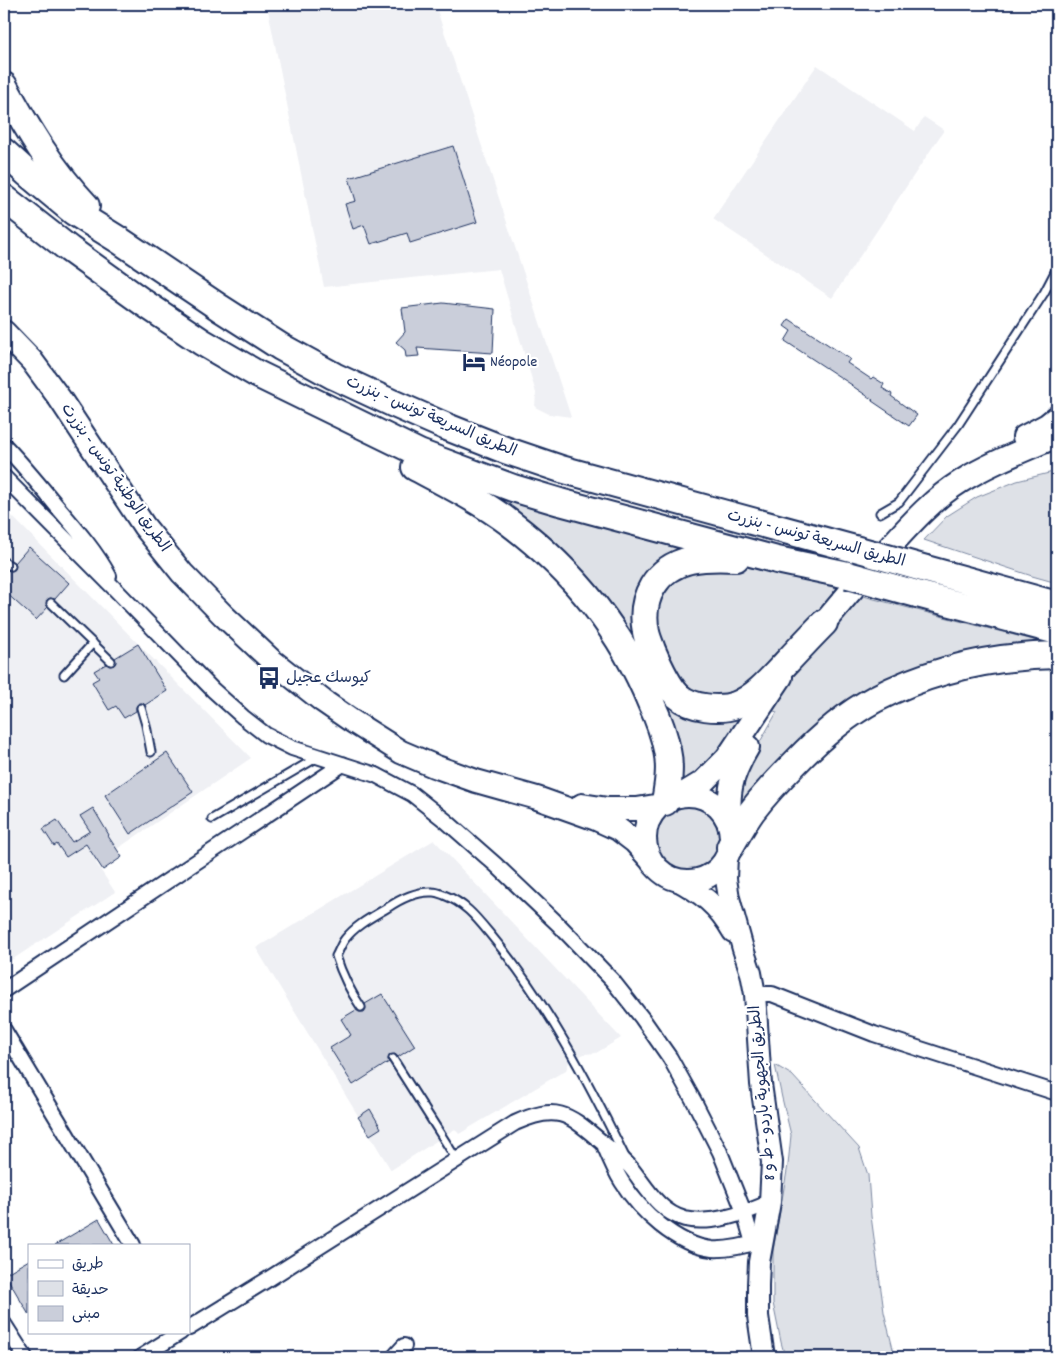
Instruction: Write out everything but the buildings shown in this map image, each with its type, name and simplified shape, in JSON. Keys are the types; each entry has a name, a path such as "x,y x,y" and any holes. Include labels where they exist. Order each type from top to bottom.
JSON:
{"highway":[{"path":"4,86 29,132 55,170 119,240"},
{"name":"الطريق السريعة تونس - بنزرت","path":"4,152 74,212 281,347 334,376 447,428 561,469 1057,605"},
{"name":"الطريق السريعة تونس - بنزرت","path":"4,198 69,249 202,342 257,374 419,453 514,488 560,502 777,560 848,575 1057,631"},
{"path":"257,374 353,433 479,502 510,522 569,575 598,609 623,645 643,683 658,719 667,749 669,801"},
{"path":"777,560 710,557 689,560 669,569 656,581 647,596 645,612 646,632 654,656 665,678 679,696 693,704 707,708 722,708 735,705 749,698 764,686 824,622"},
{"path":"1003,590 1057,599"},
{"path":"729,844 752,811 808,749 836,726 873,700 904,685 951,669 1021,656 1057,655"}],"main road":[{"name":"الطريق الوطنية تونس - بنزرت","path":"4,332 32,361 144,526 182,573 271,660 352,721 401,752 476,781 537,798 618,829 636,842 661,871 675,879"},
{"path":"904,531 936,490 952,475 983,455 1038,430 1057,417"},
{"name":"الطريق الوطنية تونس - بنزرت","path":"651,860 646,849 645,837 647,825 653,814 669,801 703,782 727,758 787,668 844,598 904,531 939,497 961,481 1057,436"},
{"path":"675,879 699,880 711,875 720,867 729,844 728,800 730,785 739,761 794,672 852,603 943,504 996,473 1057,448"},
{"name":"الطريق الوطنية تونس - بنزرت","path":"537,798 608,809 637,809 693,796 706,800 717,807 725,817 729,844"},
{"name":"الطريق الجهوية باردو - ط و 8","path":"729,844 726,879 755,994 760,1077 772,1162 767,1222 758,1242 758,1316 764,1357"},
{"name":"الطريق الجهوية باردو - ط و 8","path":"675,879 698,892 713,904 727,921 743,949"}],"street":[{"path":"4,445 21,462 86,542 102,563 116,590"},
{"path":"4,477 213,690 243,717 266,735 292,748 376,775 412,794 496,865 558,924 612,980 670,1058 720,1152 758,1242 726,1249 710,1248 691,1243 672,1234 652,1218 636,1201 622,1182 604,1144"},
{"path":"4,990 343,764"},
{"path":"755,994 772,994 874,1034 1057,1093"},
{"path":"4,1030 132,1244"},
{"path":"190,1327 515,1123 545,1113 563,1114 578,1122 630,1167 652,1197 666,1211 685,1219 703,1221 721,1218 754,1210 770,1202"},
{"path":"4,1324 25,1357"},
{"path":"141,1357 178,1334"},
{"path":"394,1357 404,1346"}],"lane":[{"path":"880,513 899,502 958,425 1044,293 1057,268"},
{"path":"4,562 12,566"},
{"path":"51,603 111,661"},
{"path":"64,674 93,643"},
{"path":"141,708 151,752"},
{"path":"212,819 318,757"},
{"path":"361,1007 345,981 336,956 345,939 361,924 399,900 418,894 434,892 451,898 469,909 510,958 538,999 602,1109 630,1167"},
{"path":"393,1059 457,1160"}],"shaded area":[{"path":"293,4 435,4 571,417 549,414 535,407 536,393 499,269 324,287 268,10"},
{"path":"817,65 915,131 924,117 944,130 832,298 713,219"},
{"path":"4,508 251,758 117,849 122,857 103,870 98,862 96,863 115,892 4,965"},
{"path":"434,840 621,1038 596,1053 584,1054 569,1062 566,1070 459,1134 455,1129 391,1170 256,948"}],"green space":[{"path":"1057,471 1057,583 924,540 947,516 977,497 1017,481"},
{"path":"458,479 874,599 1049,644 943,660 749,804 741,801 748,763 777,712 755,705 692,779 679,777 634,655"},
{"path":"688,805 701,808 711,815 718,825 721,838 718,851 711,861 701,868 688,871 675,868 665,861 658,851 655,838 658,825 665,815 675,808"},
{"path":"775,1065 792,1075 859,1148 868,1175 871,1216 884,1312 895,1357 785,1357 773,1303 773,1251 788,1165 791,1135"}],"place":[{"name":"Néopole","path":"474,362"},
{"name":"كيوسك عجيل","path":"269,678"}]}
